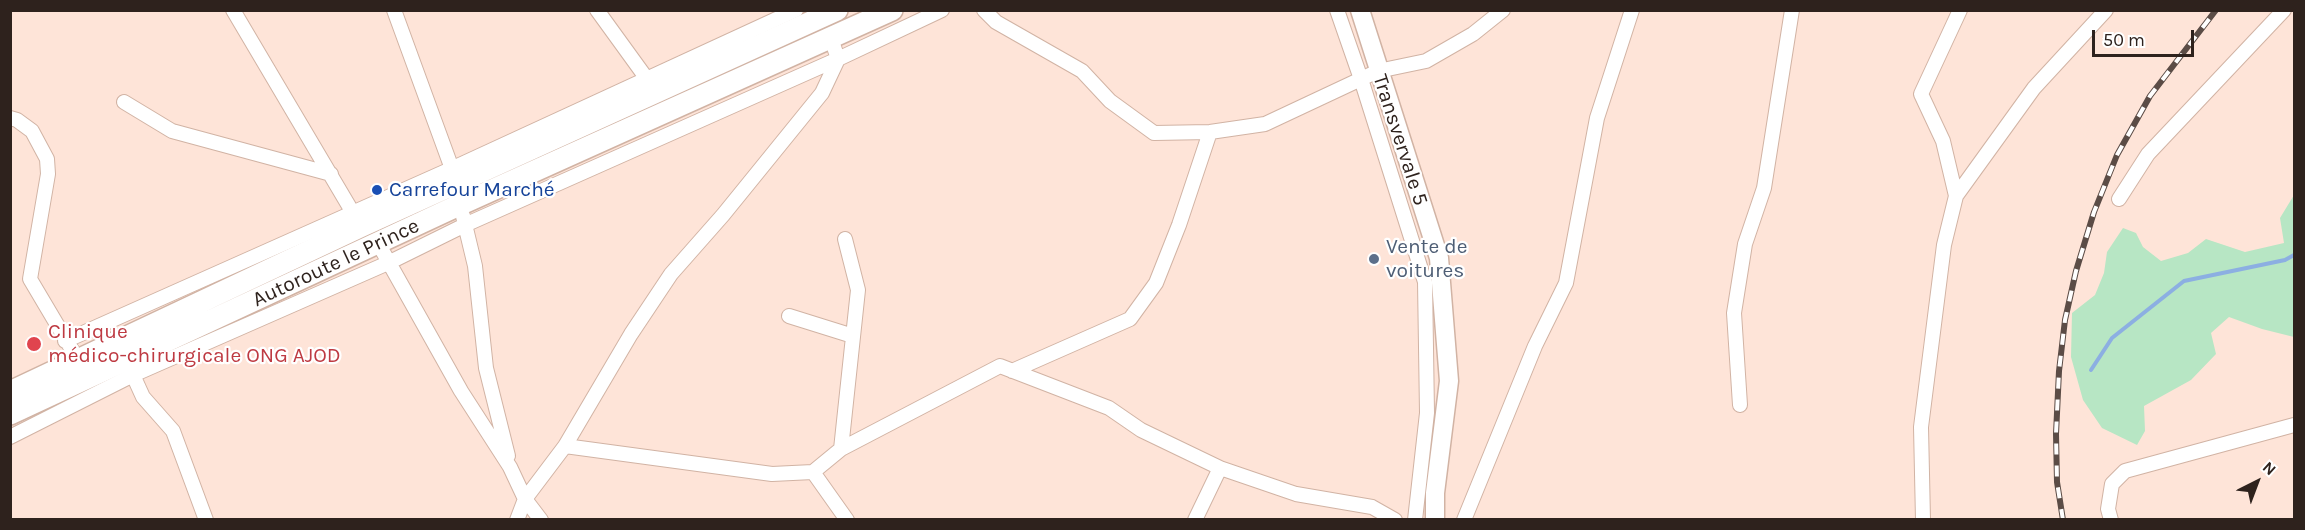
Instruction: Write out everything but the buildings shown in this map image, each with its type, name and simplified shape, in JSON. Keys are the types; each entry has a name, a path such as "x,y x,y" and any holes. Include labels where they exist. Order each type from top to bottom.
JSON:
{"main road":[{"name":"Autoroute le Prince","path":"10,392 357,219 837,10"},
{"name":"Autoroute le Prince","path":"10,414 378,243 463,215 892,10"},
{"name":"Transvervale 5","path":"1360,10 1370,75 1439,258 1449,381 1435,493 1435,519"}],"street":[{"path":"65,341 357,219 233,10"},
{"path":"394,10 454,176 647,79 796,10"},
{"path":"597,10 647,79"},
{"path":"10,437 133,375 388,263 463,215 838,59 942,10"},
{"path":"984,10 996,22 1082,71 1110,101 1154,133 1210,132 1265,124 1370,75 1426,61 1473,34 1503,10"},
{"path":"1337,10 1370,75 1425,282 1426,413 1416,519"},
{"path":"1464,519 1535,346 1566,283 1597,118 1632,10"},
{"path":"1740,405 1734,313 1745,244 1764,188 1792,10"},
{"path":"1956,196 1943,141 1921,94 1960,10"},
{"path":"1923,519 1921,426 1944,245 1956,196 2034,88 2106,10"},
{"path":"2119,199 2148,154 2284,10"},
{"path":"517,519 525,499 565,446 631,334 671,274 723,215 822,93 838,59 831,38"},
{"path":"124,102 172,131 331,174"},
{"path":"10,118 17,120 32,131 46,159 48,174 30,279 78,360"},
{"path":"1012,371 1130,319 1156,283 1179,225 1210,132"},
{"path":"463,215 475,266 486,368 510,467"},
{"path":"841,450 858,290 845,239"},
{"path":"378,243 461,391 510,467 525,499 540,519"},
{"path":"789,316 853,336"},
{"path":"565,446 772,474 813,472 841,450 1000,366 1109,408 1141,430 1220,468 1296,494 1372,507 1395,519"},
{"path":"133,375 143,397 173,431 206,519"},
{"path":"2111,519 2108,509 2112,484 2125,471 2295,425"},
{"path":"1196,519 1220,468"},
{"path":"813,472 846,519"}],"green space":[{"path":"2294,195 2294,337 2229,317 2211,333 2216,354 2191,380 2144,406 2145,431 2137,445 2102,428 2083,400 2071,357 2072,313 2095,295 2104,273 2107,252 2123,228 2136,233 2143,247 2161,261 2188,253 2206,239 2245,252 2284,243 2280,218"}],"waterway":[{"path":"2091,370 2112,338 2184,281 2285,260 2294,255"}],"railway":[{"path":"2063,520 2057,482 2056,434 2059,371 2065,320 2076,271 2094,212 2117,155 2150,96 2216,10"}],"place":[{"name":"Carrefour Marché","path":"377,190"},
{"name":"Vente de voitures","path":"1374,259"},
{"name":"Clinique médico-chirurgicale ONG AJOD","path":"34,344"}]}
